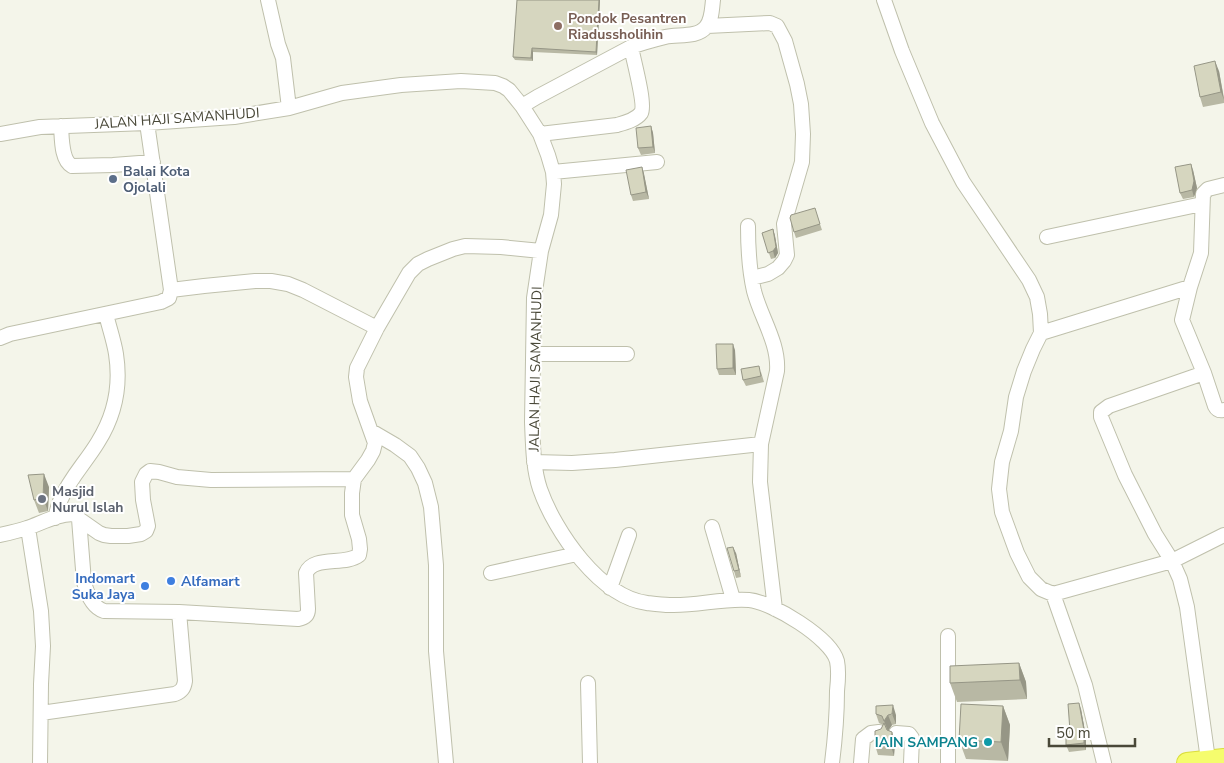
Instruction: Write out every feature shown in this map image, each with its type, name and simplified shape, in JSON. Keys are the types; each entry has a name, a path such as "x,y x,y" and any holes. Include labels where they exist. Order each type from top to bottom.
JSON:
{"highway":[{"path":"1188,763 1216,759"}],"street":[{"path":"268,0 283,58 289,108"},
{"path":"522,106 631,47 668,37 698,33 710,21 713,0"},
{"path":"884,0 902,51 932,123 963,182 1029,280 1037,297 1041,333 1024,371 1016,398 1011,431 1002,462 1000,489 1002,512 1017,553 1029,577 1041,589 1053,594 1172,561 1224,535"},
{"path":"707,26 770,23 777,26 785,41 801,104 802,162 784,224 787,255 784,262 778,268 768,274 752,278"},
{"path":"540,134 616,125 632,120 641,113 643,107 631,47"},
{"name":"JALAN HAJI SAMANHUDI","path":"0,134 40,127 147,123 234,117 289,108 342,93 401,85 461,81 495,83 503,86 522,106 540,134 553,172 554,184 551,215 541,251 534,298 532,422 534,462 540,490 553,518 577,554 592,572 610,588 627,598 645,603 671,606 733,599 750,600 763,603 792,618 811,632 832,652 837,661 837,698 832,763"},
{"path":"0,338 10,334 165,301 170,297 171,290 147,123"},
{"path":"61,126 64,156 69,165 113,165 153,162"},
{"path":"553,172 657,162"},
{"path":"1224,185 1208,189 1202,194 1201,252 1182,320 1204,373 1215,406 1221,411 1224,410"},
{"path":"1047,237 1202,204"},
{"path":"748,226 749,260 752,278 758,304 774,346 778,364 761,444 760,461 760,482 776,610"},
{"path":"79,520 85,589 95,606 104,611 179,612 298,619 306,616 308,609 306,573 308,569 313,564 351,559 359,555 360,549 351,506 354,479 373,451 374,443 360,401 356,377 357,368 376,328 409,274 418,264 428,258 465,246 541,251"},
{"path":"171,290 271,281 288,284 376,328"},
{"path":"1041,333 1190,287"},
{"path":"55,518 60,500 98,442 115,404 117,362 106,314"},
{"path":"533,354 627,354"},
{"path":"1204,373 1109,406 1101,412 1101,416 1125,475 1180,579 1216,759"},
{"path":"371,431 410,456 425,483 431,508 436,566 436,651 446,763"},
{"path":"534,462 572,463 615,460 761,444"},
{"path":"0,535 70,514 74,514 79,520 104,535 128,536 144,532 148,526 142,482 150,471 177,477 211,480 354,479"},
{"path":"712,527 733,599"},
{"path":"28,528 42,611 40,763"},
{"path":"610,588 629,535"},
{"path":"491,573 577,554"},
{"path":"1053,594 1084,685 1104,763"},
{"path":"41,713 180,692 184,681 179,612"},
{"path":"948,636 948,763"},
{"path":"588,683 590,763"},
{"path":"860,763 863,739 871,733 879,732"},
{"path":"896,733 909,734 912,738 911,763"}],"building":[{"name":"Pondok Pesantren Riadussholihin","path":"517,0 599,0 596,52 532,48 531,58 513,57"},
{"path":"1215,61 1221,92 1200,97 1194,66"},
{"path":"651,126 653,147 638,148 636,128"},
{"path":"1191,164 1194,181 1192,190 1180,193 1175,167"},
{"path":"642,167 646,192 631,195 626,170"},
{"path":"815,208 820,224 794,232 790,218 791,215"},
{"path":"773,229 776,247 768,253 762,233"},
{"path":"716,344 733,344 733,368 717,369"},
{"path":"759,366 761,376 743,380 741,369"},
{"path":"44,474 43,498 34,500 28,475"},
{"path":"733,547 739,570 734,571 727,548"},
{"path":"1019,663 1020,680 950,683 950,666"},
{"path":"1079,703 1084,730 1084,743 1066,745 1066,732 1070,731 1068,704"},
{"path":"961,704 1003,706 1001,742 959,740"},
{"path":"893,705 892,714 888,715 884,721 882,716 876,714 876,706"},
{"path":"884,723 887,730 892,732 891,746 875,745 875,731 881,729"}],"place":[{"name":"Pondok Pesantren Riadussholihin","path":"558,26"},
{"name":"Balai Kota Ojolali","path":"113,179"},
{"name":"Masjid Nurul Islah","path":"42,499"},
{"name":"Alfamart","path":"171,581"},
{"name":"Indomart Suka Jaya","path":"145,586"},
{"name":"IAIN SAMPANG","path":"988,742"}]}
